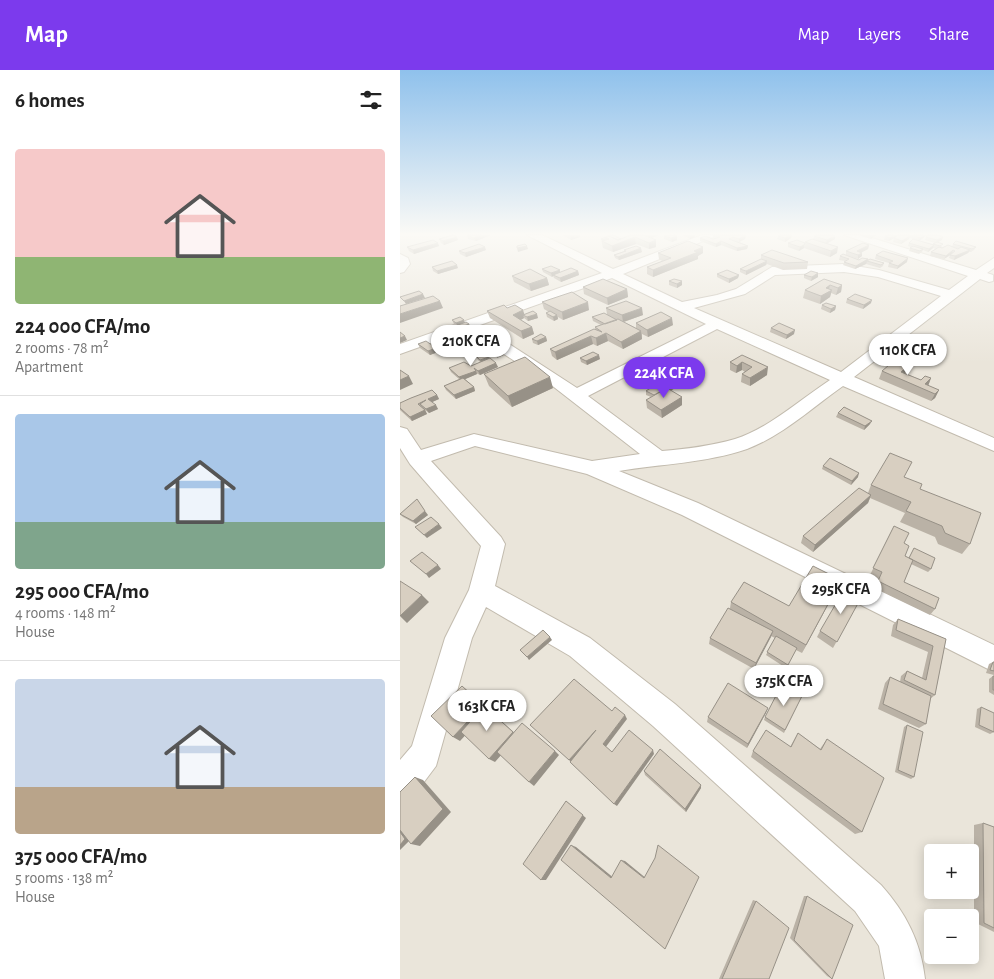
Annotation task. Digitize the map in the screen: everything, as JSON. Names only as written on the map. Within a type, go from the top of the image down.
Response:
[{"type":"street","points":[[400,350],[601,277]]},
{"type":"street","points":[[619,277],[717,324],[994,445]]},
{"type":"street","points":[[682,306],[734,296],[758,284],[765,277]]},
{"type":"street","points":[[892,277],[953,294]]},
{"type":"street","points":[[592,468],[658,458],[688,456],[741,444],[768,431],[843,378],[953,294],[986,278]]},
{"type":"street","points":[[468,324],[576,395],[658,458]]},
{"type":"street","points":[[576,395],[717,324]]},
{"type":"street","points":[[400,433],[418,459],[493,544],[481,590],[459,638],[425,755],[400,786]]},
{"type":"street","points":[[418,459],[474,440],[592,468],[690,509],[994,659]]},
{"type":"street","points":[[481,590],[580,647],[664,715],[868,898],[887,921],[898,941],[905,979]]},
{"type":"shaded area","points":[[400,277],[994,277],[994,979],[400,979]]},
{"type":"building","points":[[515,277],[547,278],[529,284]]},
{"type":"building","points":[[603,279],[627,289],[607,298],[583,287]]},
{"type":"building","points":[[674,279],[682,281],[677,284],[669,281]]},
{"type":"building","points":[[824,279],[842,285],[838,288],[830,285],[826,288],[832,290],[821,296],[805,290]]},
{"type":"building","points":[[419,291],[423,294],[404,301],[400,297]]},
{"type":"building","points":[[572,292],[588,302],[562,312],[542,302]]},
{"type":"building","points":[[855,294],[872,300],[864,305],[847,299]]},
{"type":"building","points":[[433,296],[440,301],[400,314],[400,306]]},
{"type":"building","points":[[626,301],[642,308],[622,315],[606,308]]},
{"type":"building","points":[[826,303],[836,306],[831,309],[822,305]]},
{"type":"building","points":[[504,305],[507,308],[515,305],[523,310],[513,315],[532,327],[521,331],[487,311]]},
{"type":"building","points":[[533,311],[537,314],[527,317],[523,315]]},
{"type":"building","points":[[550,311],[557,315],[553,317],[546,313]]},
{"type":"building","points":[[661,312],[672,318],[647,330],[636,323]]},
{"type":"building","points":[[604,313],[617,320],[605,324],[592,317]]},
{"type":"building","points":[[460,317],[464,320],[456,323],[452,320]]},
{"type":"building","points":[[618,319],[641,331],[621,342],[606,333],[596,338],[591,336],[555,352],[550,349],[594,329],[602,332],[595,327]]},
{"type":"building","points":[[466,322],[469,324],[461,327],[458,325]]},
{"type":"building","points":[[779,323],[795,330],[787,335],[771,328]]},
{"type":"building","points":[[541,334],[546,337],[537,341],[532,339]]},
{"type":"building","points":[[426,341],[436,348],[428,351],[418,344]]},
{"type":"building","points":[[499,347],[503,351],[496,354],[492,350]]},
{"type":"building","points":[[593,352],[599,355],[586,361],[580,358]]},
{"type":"building","points":[[485,353],[489,357],[480,360],[476,356]]},
{"type":"building","points":[[742,355],[768,367],[750,378],[742,374],[752,367],[742,362],[737,366],[730,362]]},
{"type":"building","points":[[525,357],[550,377],[508,396],[484,374]]},
{"type":"building","points":[[490,358],[496,363],[478,371],[474,368],[476,371],[459,377],[449,368],[464,362],[471,366]]},
{"type":"building","points":[[896,359],[909,365],[901,372],[921,380],[925,376],[931,378],[925,384],[939,390],[935,394],[882,371]]},
{"type":"building","points":[[651,365],[679,382],[654,395],[646,391],[664,379],[660,380],[642,370]]},
{"type":"building","points":[[400,370],[409,376],[400,380]]},
{"type":"building","points":[[636,374],[641,377],[634,382],[628,378]]},
{"type":"building","points":[[463,378],[474,387],[454,395],[444,386]]},
{"type":"building","points":[[667,388],[682,397],[661,410],[646,400]]},
{"type":"building","points":[[432,390],[437,395],[428,399],[436,405],[426,409],[420,404],[426,400],[418,404],[425,410],[410,417],[400,408],[400,403]]},
{"type":"building","points":[[844,407],[872,421],[865,426],[838,413]]},
{"type":"building","points":[[890,453],[912,462],[904,477],[922,484],[920,489],[981,513],[970,544],[945,533],[942,526],[906,511],[911,502],[871,485]]},
{"type":"building","points":[[830,458],[859,473],[852,481],[823,466]]},
{"type":"building","points":[[859,488],[871,495],[815,545],[803,536]]},
{"type":"building","points":[[417,499],[425,511],[413,521],[400,514]]},
{"type":"building","points":[[431,517],[439,524],[424,535],[415,527]]},
{"type":"building","points":[[894,526],[909,533],[904,543],[909,546],[905,556],[913,560],[904,582],[939,598],[935,609],[878,581],[882,572],[873,568]]},
{"type":"building","points":[[914,548],[935,558],[931,569],[909,558]]},
{"type":"building","points":[[422,552],[438,565],[426,574],[410,561]]},
{"type":"building","points":[[813,566],[841,580],[806,645],[731,602],[744,582],[789,606]]},
{"type":"building","points":[[400,581],[422,595],[400,616]]},
{"type":"building","points":[[845,588],[862,596],[837,642],[820,631]]},
{"type":"building","points":[[728,608],[773,631],[756,663],[710,638]]},
{"type":"building","points":[[898,619],[946,639],[935,695],[904,680],[907,671],[926,680],[933,646],[896,630]]},
{"type":"building","points":[[543,630],[550,637],[527,657],[520,650]]},
{"type":"building","points":[[776,636],[797,648],[788,665],[767,652]]},
{"type":"building","points":[[994,662],[994,671],[990,670]]},
{"type":"building","points":[[890,677],[931,696],[926,724],[883,704]]},
{"type":"building","points":[[574,679],[612,711],[615,707],[625,715],[603,744],[612,752],[629,730],[653,750],[614,804],[570,762],[596,730],[569,760],[530,725]]},
{"type":"building","points":[[728,683],[768,708],[748,744],[708,717]]},
{"type":"building","points":[[782,684],[802,696],[785,730],[765,717]]},
{"type":"building","points":[[462,686],[483,705],[453,737],[431,716]]},
{"type":"building","points":[[484,706],[513,732],[489,759],[461,732]]},
{"type":"building","points":[[981,707],[994,713],[994,732],[979,725]]},
{"type":"building","points":[[522,723],[555,751],[529,782],[497,752]]},
{"type":"building","points":[[907,725],[923,732],[914,777],[898,770]]},
{"type":"building","points":[[766,730],[791,747],[798,733],[821,750],[827,739],[884,778],[862,832],[753,751]]},
{"type":"building","points":[[660,749],[701,785],[685,809],[644,771]]},
{"type":"building","points":[[415,777],[443,809],[411,844],[400,830],[400,792]]},
{"type":"building","points":[[566,801],[583,815],[541,880],[523,864]]},
{"type":"building","points":[[983,823],[994,827],[994,928],[984,923]]},
{"type":"building","points":[[400,832],[405,839],[400,845]]},
{"type":"building","points":[[571,845],[611,878],[621,860],[644,878],[655,858],[658,845],[699,877],[665,949],[561,860]]},
{"type":"building","points":[[807,896],[853,925],[832,979],[794,940]]},
{"type":"building","points":[[756,901],[789,928],[769,979],[722,979]]}]
